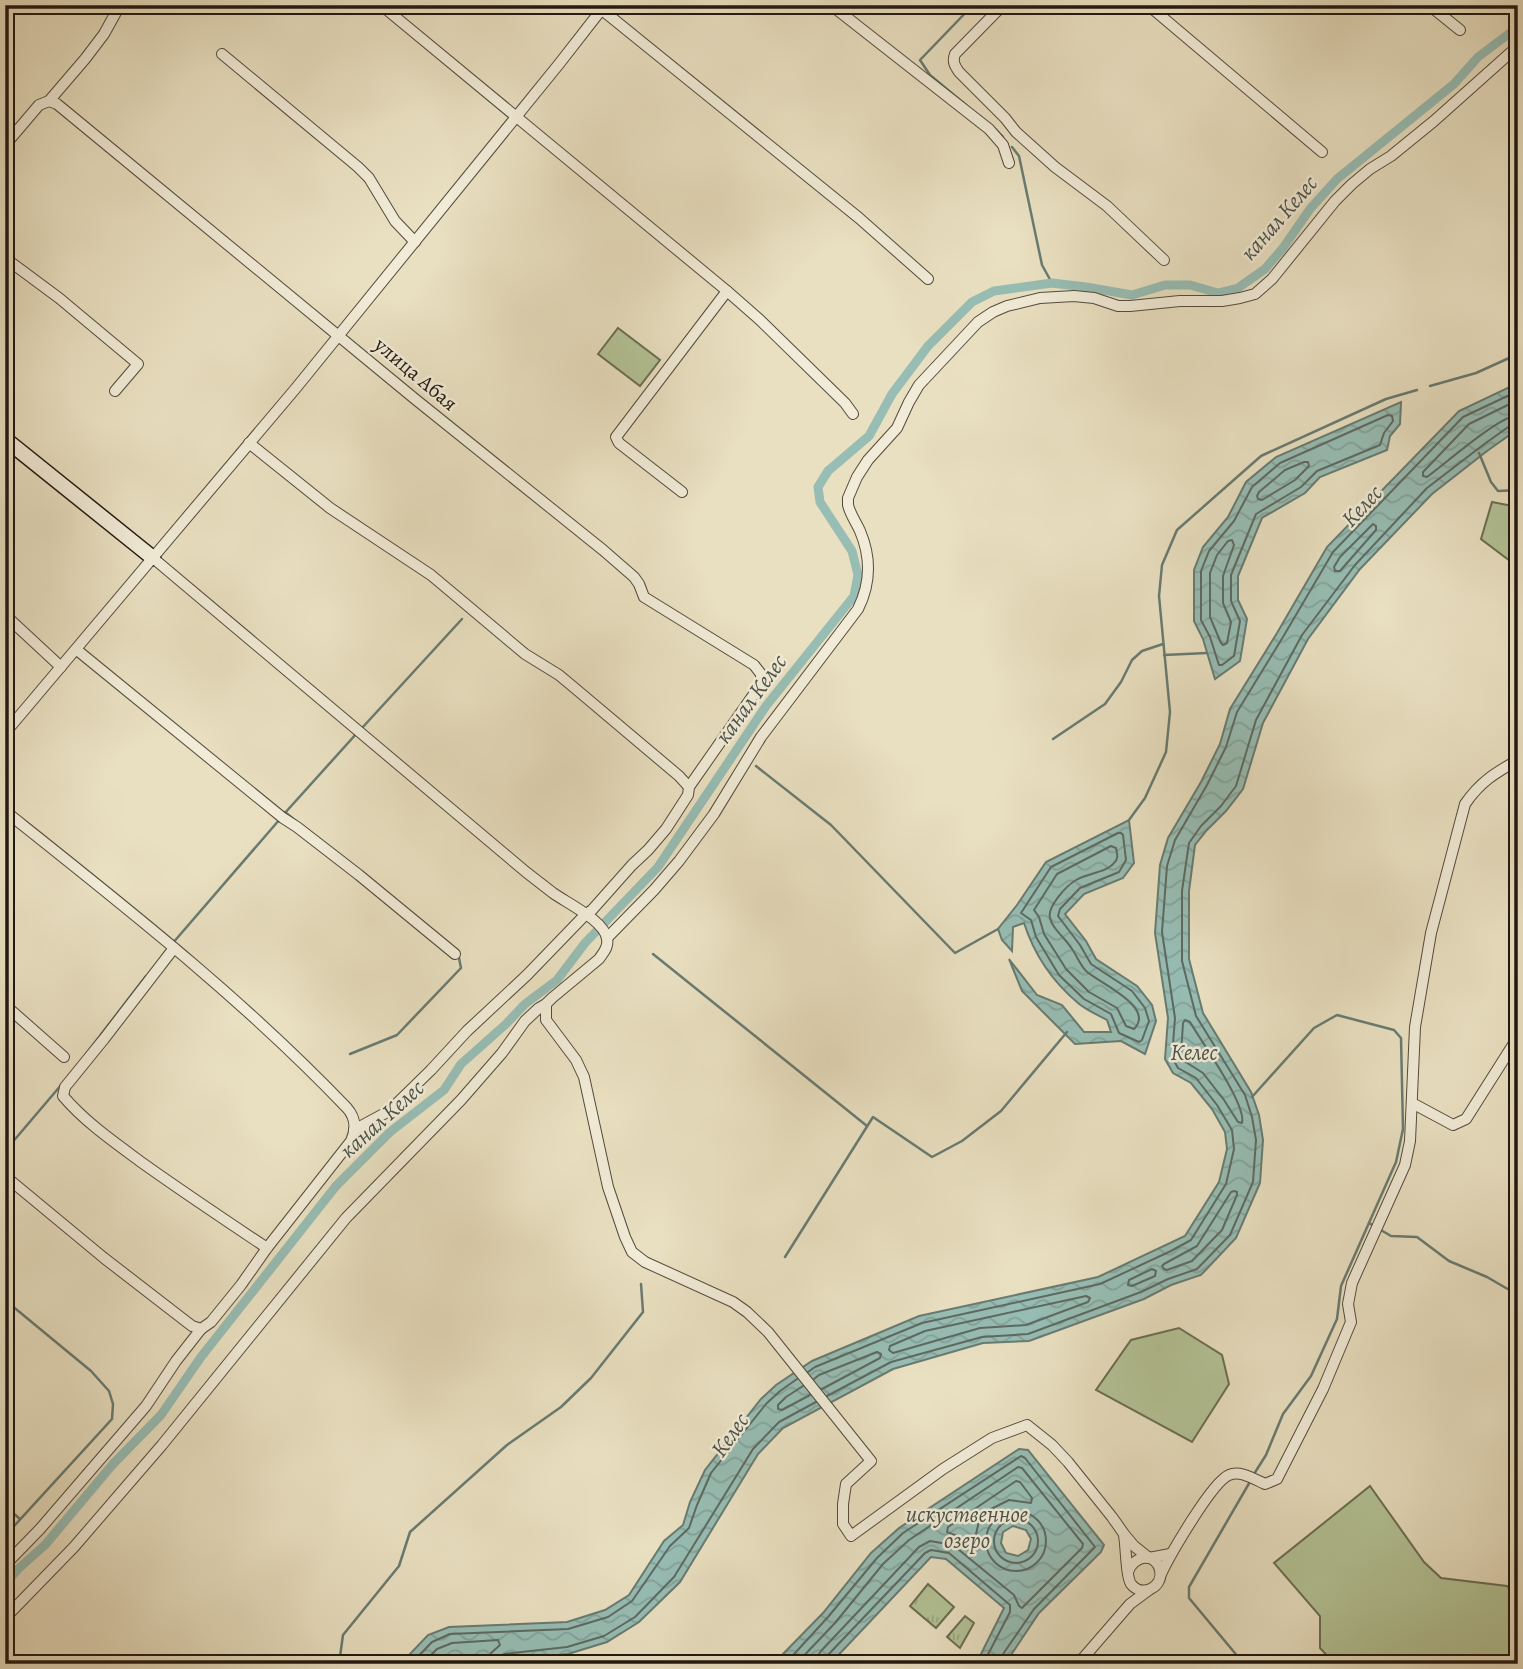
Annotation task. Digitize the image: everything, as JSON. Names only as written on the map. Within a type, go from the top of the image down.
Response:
[{"type":"main road","points":[[5,439],[153,558]]},
{"type":"street","points":[[5,145],[40,105],[49,101],[104,34],[120,5]]},
{"type":"street","points":[[381,5],[727,291],[791,349],[853,414]]},
{"type":"street","points":[[831,5],[980,121],[1003,145],[1009,163]]},
{"type":"street","points":[[1003,5],[955,54],[955,65],[1016,132],[1055,167],[1107,206],[1164,260]]},
{"type":"street","points":[[1147,5],[1322,152]]},
{"type":"street","points":[[1429,5],[1460,30]]},
{"type":"street","points":[[5,733],[339,335],[515,118],[600,7],[859,218],[928,279]]},
{"type":"street","points":[[606,934],[654,890],[679,861],[714,814],[761,737],[858,609],[866,591],[869,563],[867,551],[848,505],[848,498],[868,460],[897,428],[919,385],[978,322],[1007,306],[1040,298],[1074,296],[1094,298],[1118,306],[1130,306],[1222,301],[1255,294],[1272,279],[1352,184],[1434,121],[1518,46]]},
{"type":"street","points":[[222,54],[358,167],[369,178],[395,220],[415,242]]},
{"type":"street","name":"улица Абая","points":[[49,101],[57,104],[603,550],[634,577],[644,597],[754,665],[760,672],[761,684],[690,787]]},
{"type":"street","points":[[1003,145],[1016,132]]},
{"type":"street","points":[[5,258],[59,298],[138,364],[115,391]]},
{"type":"street","points":[[682,492],[619,443],[616,437],[727,291]]},
{"type":"street","points":[[249,443],[330,508],[430,575],[525,654],[559,675],[690,787],[666,829],[592,910],[589,917],[467,1031],[389,1111],[354,1130]]},
{"type":"street","points":[[5,1619],[74,1546],[169,1437],[234,1353],[346,1218],[461,1100],[502,1053],[525,1021],[598,959],[607,946],[606,934],[589,917],[526,872],[153,558]]},
{"type":"street","points":[[5,615],[61,667]]},
{"type":"street","points":[[77,650],[280,816],[341,860],[456,954]]},
{"type":"street","points":[[1078,1664],[1130,1604],[1157,1584],[1170,1554],[1218,1482],[1230,1474],[1241,1473],[1265,1484],[1277,1479],[1323,1390],[1351,1322],[1348,1304],[1352,1283],[1405,1165],[1410,1142],[1415,1027],[1432,933],[1465,804],[1489,777],[1518,760]]},
{"type":"street","points":[[5,811],[171,945],[250,1013],[304,1062],[350,1111],[354,1120],[351,1141],[241,1285],[211,1322],[201,1329],[146,1406],[48,1520],[5,1565]]},
{"type":"street","points":[[171,945],[104,1039],[65,1087],[63,1096],[116,1144],[267,1248]]},
{"type":"street","points":[[546,1004],[546,1020],[576,1060],[584,1077],[608,1188],[629,1246],[645,1262],[733,1302],[747,1312],[784,1351],[871,1461],[846,1484],[843,1524],[851,1536],[943,1469],[992,1438],[1027,1425],[1068,1462],[1124,1534],[1157,1565],[1161,1574]]},
{"type":"street","points":[[5,1005],[64,1057]]},
{"type":"street","points":[[1412,1102],[1452,1125],[1466,1119],[1518,1037]]},
{"type":"street","points":[[5,1176],[115,1266],[192,1326],[201,1329]]},
{"type":"street","points":[[1124,1534],[1130,1604]]},
{"type":"street","points":[[1149,1590],[1134,1587],[1128,1575],[1133,1562],[1170,1554]]},
{"type":"green space","points":[[618,328],[660,360],[640,386],[598,354]]},
{"type":"green space","points":[[1492,502],[1518,507],[1518,567],[1481,539]]},
{"type":"green space","points":[[1179,1328],[1222,1355],[1229,1384],[1192,1442],[1096,1390],[1131,1340]]},
{"type":"green space","points":[[1370,1486],[1424,1562],[1441,1578],[1507,1586],[1518,1600],[1518,1664],[1335,1664],[1320,1648],[1320,1616],[1274,1563]]},
{"type":"green space","points":[[928,1584],[954,1607],[936,1628],[910,1606]]},
{"type":"green space","points":[[965,1616],[974,1623],[960,1648],[947,1637]]},
{"type":"water","name":"Келес","points":[[1518,383],[1518,429],[1432,494],[1360,569],[1308,639],[1263,723],[1243,789],[1195,845],[1189,891],[1189,959],[1203,1013],[1251,1092],[1259,1115],[1263,1140],[1260,1183],[1236,1238],[1201,1275],[1171,1285],[1144,1299],[1029,1341],[983,1343],[893,1369],[783,1428],[758,1454],[680,1582],[639,1622],[607,1642],[568,1654],[479,1664],[403,1664],[428,1635],[449,1627],[567,1622],[605,1610],[629,1595],[664,1541],[683,1525],[705,1470],[761,1399],[776,1385],[812,1361],[919,1316],[1098,1277],[1185,1236],[1219,1182],[1227,1149],[1225,1132],[1212,1109],[1191,1083],[1173,1073],[1165,1059],[1168,1018],[1155,933],[1160,865],[1168,838],[1220,744],[1230,709],[1327,547],[1459,411]]},
{"type":"water","points":[[1401,402],[1400,424],[1390,436],[1387,450],[1320,477],[1305,493],[1262,518],[1238,576],[1238,600],[1247,619],[1240,661],[1215,679],[1203,639],[1194,621],[1194,570],[1203,547],[1228,517],[1246,482],[1276,457]]},
{"type":"water","points":[[1129,820],[1134,863],[1123,878],[1084,894],[1065,914],[1096,959],[1137,986],[1152,1005],[1156,1021],[1145,1054],[1121,1041],[1075,1044],[1022,991],[1009,959],[1037,995],[1062,1005],[1084,1032],[1111,1032],[1107,1020],[1081,1006],[1060,986],[1045,967],[1024,923],[1013,927],[1012,951],[1002,940],[998,929],[1046,862]]},
{"type":"water","name":"искуственное озеро","points":[[1019,1449],[1028,1450],[1104,1545],[1101,1552],[1039,1613],[1005,1664],[976,1664],[1004,1608],[946,1559],[931,1557],[830,1664],[777,1664],[779,1658],[823,1613],[871,1553],[899,1528]],"holes":[[[1013,1526],[1026,1530],[1031,1539],[1028,1550],[1018,1556],[1006,1553],[1001,1543],[1003,1532]]]},
{"type":"waterway","points":[[966,105],[930,75],[920,60],[973,5]]},
{"type":"waterway","name":"канал Келес","points":[[5,1584],[45,1545],[113,1464],[161,1415],[201,1357],[336,1186],[390,1132],[444,1090],[461,1064],[525,1004],[557,980],[585,943],[658,867],[766,706],[854,596],[858,575],[852,551],[820,502],[818,487],[828,471],[869,436],[892,394],[928,346],[972,302],[994,291],[1052,283],[1132,295],[1165,285],[1190,285],[1218,293],[1238,288],[1265,269],[1310,209],[1337,179],[1454,84],[1478,57],[1518,27]]},
{"type":"waterway","points":[[995,129],[1003,137]]},
{"type":"waterway","points":[[1012,147],[1019,156],[1042,265],[1052,283]]},
{"type":"waterway","points":[[1430,386],[1476,373],[1518,354]]},
{"type":"waterway","points":[[1129,820],[1145,798],[1166,752],[1170,712],[1159,596],[1162,565],[1177,530],[1261,456],[1386,399],[1417,390]]},
{"type":"waterway","points":[[1479,453],[1491,482],[1498,491],[1518,490]]},
{"type":"waterway","points":[[362,728],[462,619]]},
{"type":"waterway","points":[[1053,739],[1105,704],[1121,682],[1132,660],[1142,651],[1163,644]]},
{"type":"waterway","points":[[1164,655],[1207,653]]},
{"type":"waterway","points":[[284,814],[357,733]]},
{"type":"waterway","points":[[756,766],[831,825],[955,953],[998,929]]},
{"type":"waterway","points":[[285,812],[296,821]]},
{"type":"waterway","points":[[172,944],[280,819]]},
{"type":"waterway","points":[[350,1054],[397,1035],[461,968],[458,953]]},
{"type":"waterway","points":[[653,954],[867,1126]]},
{"type":"waterway","points":[[86,1054],[146,976]]},
{"type":"waterway","points":[[1252,1097],[1314,1028],[1337,1015],[1394,1030],[1401,1038],[1403,1129],[1396,1162],[1341,1286],[1337,1319],[1311,1376],[1283,1414],[1266,1455],[1254,1474]]},
{"type":"waterway","points":[[785,1257],[873,1117],[932,1157],[962,1141],[1001,1111],[1067,1032]]},
{"type":"waterway","points":[[5,1151],[62,1084]]},
{"type":"waterway","points":[[1369,1223],[1391,1236],[1417,1237],[1449,1261],[1487,1277],[1518,1295]]},
{"type":"waterway","points":[[339,1664],[343,1635],[399,1566],[410,1532],[507,1445],[561,1407],[591,1378],[643,1312],[641,1284]]},
{"type":"waterway","points":[[5,1300],[91,1371],[109,1391],[113,1404],[112,1419],[5,1536]]},
{"type":"waterway","points":[[1244,1664],[1189,1598],[1189,1587],[1251,1480]]},
{"type":"waterway","points":[[5,1506],[20,1519]]}]
